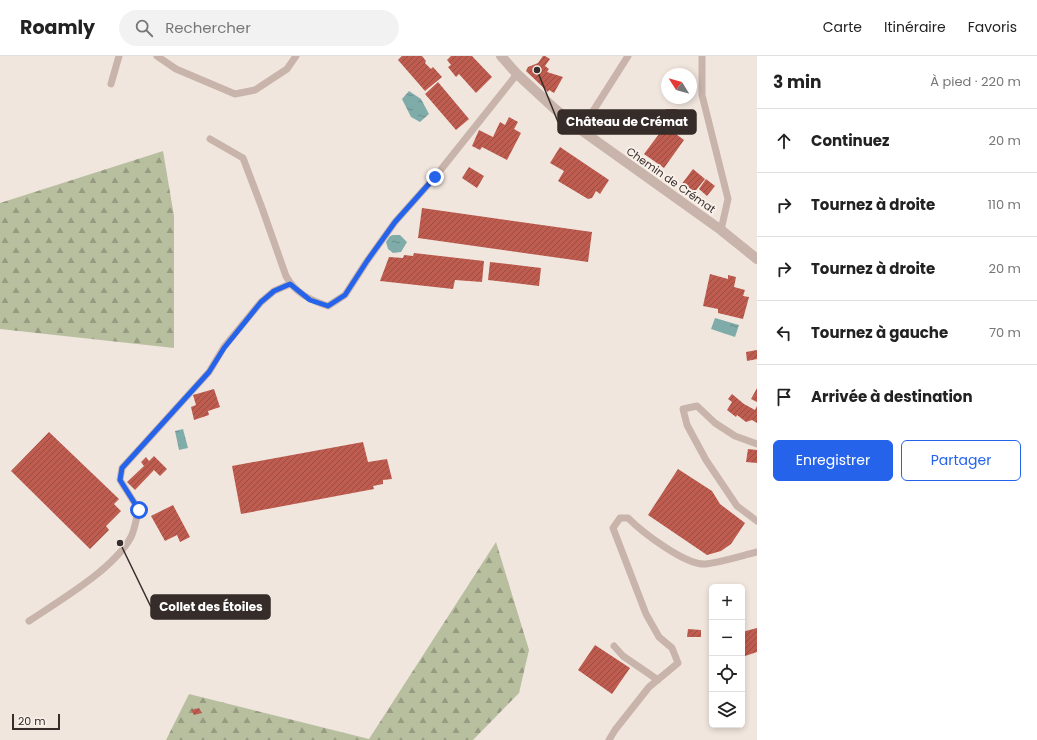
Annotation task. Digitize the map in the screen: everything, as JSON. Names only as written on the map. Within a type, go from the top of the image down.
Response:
[{"type":"street","name":"Chemin de Crémat","points":[[500,56],[555,110],[721,230],[757,259]]},
{"type":"lane","points":[[111,84],[119,56]]},
{"type":"lane","points":[[157,56],[176,69],[235,94],[255,90],[287,69],[296,56]]},
{"type":"lane","points":[[581,130],[628,56]]},
{"type":"lane","points":[[702,56],[702,95],[728,199],[721,230]]},
{"type":"lane","points":[[210,139],[243,158],[290,284],[310,300],[328,306],[345,295],[395,222],[435,177],[517,74]]},
{"type":"lane","points":[[29,621],[77,588],[113,560],[131,536],[139,510],[120,480],[122,468],[209,372],[224,348],[261,302],[274,291],[290,284]]},
{"type":"lane","points":[[757,444],[735,436],[715,423],[697,406],[683,409],[687,425],[706,460],[737,506],[757,521]]},
{"type":"lane","points":[[609,740],[615,730],[649,687],[678,663],[672,648],[659,637],[646,614],[613,528],[620,518],[628,518],[638,529],[658,544],[691,561],[705,564],[757,552]]},
{"type":"lane","points":[[614,646],[623,656],[658,680]]},
{"type":"green space","points":[[163,151],[174,216],[174,348],[0,329],[0,203]]},
{"type":"green space","points":[[496,542],[529,650],[519,693],[473,740],[166,740],[189,694],[369,739]]},
{"type":"water","points":[[409,91],[421,99],[429,114],[420,122],[411,117],[402,99]]},
{"type":"water","points":[[400,235],[407,242],[401,252],[393,253],[388,249],[386,242],[390,236]]},
{"type":"water","points":[[715,318],[739,325],[735,337],[711,329]]},
{"type":"water","points":[[183,429],[188,448],[179,450],[175,431]]},
{"type":"building","points":[[402,56],[422,56],[426,61],[425,63],[431,69],[433,67],[442,77],[425,91],[398,60]]},
{"type":"building","points":[[451,56],[472,56],[492,77],[476,93],[459,74],[456,77],[448,67],[451,65],[447,60]]},
{"type":"building","points":[[543,56],[550,59],[545,66],[549,69],[547,72],[563,77],[554,93],[549,90],[548,92],[526,71],[528,67],[538,63]]},
{"type":"building","points":[[438,82],[469,119],[456,130],[425,94]]},
{"type":"building","points":[[666,109],[677,109],[678,117],[667,117]]},
{"type":"building","points":[[509,117],[518,122],[514,129],[521,133],[507,160],[482,147],[480,150],[472,146],[479,130],[493,137],[500,122],[505,125]]},
{"type":"building","points":[[665,126],[684,140],[664,168],[644,154]]},
{"type":"building","points":[[560,147],[609,180],[600,194],[596,191],[592,198],[588,199],[558,181],[564,171],[550,163]]},
{"type":"building","points":[[469,167],[484,176],[477,188],[462,178]]},
{"type":"building","points":[[693,169],[705,179],[693,194],[681,185]]},
{"type":"building","points":[[706,179],[715,186],[707,196],[699,189]]},
{"type":"building","points":[[422,208],[592,232],[588,262],[418,238]]},
{"type":"building","points":[[414,253],[484,261],[482,282],[455,280],[453,289],[380,281],[389,257],[403,258],[404,255],[413,256]]},
{"type":"building","points":[[490,262],[541,268],[539,286],[488,280]]},
{"type":"building","points":[[710,274],[728,279],[728,275],[736,277],[734,287],[745,290],[743,296],[749,297],[743,319],[718,313],[718,309],[703,306]]},
{"type":"building","points":[[757,350],[757,359],[747,361],[746,352]]},
{"type":"building","points":[[757,388],[757,402],[751,399]]},
{"type":"building","points":[[214,389],[220,407],[208,411],[209,415],[194,420],[191,407],[196,405],[193,395]]},
{"type":"building","points":[[732,394],[744,404],[755,410],[757,406],[757,423],[752,420],[746,422],[727,410],[732,402],[728,399]]},
{"type":"building","points":[[49,432],[119,499],[114,504],[121,511],[106,526],[109,530],[90,549],[11,471]]},
{"type":"building","points":[[363,442],[368,462],[387,459],[392,479],[383,480],[383,484],[373,486],[374,489],[241,514],[232,466]]},
{"type":"building","points":[[748,449],[757,450],[757,463],[746,462]]},
{"type":"building","points":[[154,456],[167,469],[160,476],[154,470],[135,490],[127,482],[144,466],[141,462],[146,457],[149,461]]},
{"type":"building","points":[[678,469],[712,491],[720,504],[745,523],[731,544],[721,551],[707,555],[648,515]]},
{"type":"building","points":[[173,505],[190,537],[180,542],[177,535],[165,541],[151,516]]},
{"type":"building","points":[[757,628],[757,652],[745,656],[745,631]]},
{"type":"building","points":[[688,629],[701,630],[701,637],[687,637]]},
{"type":"building","points":[[595,645],[630,668],[612,694],[578,670]]},
{"type":"building","points":[[199,708],[202,713],[194,715],[191,710]]},
{"type":"place","name":"Château de Crémat","points":[[537,70]]},
{"type":"place","name":"Collet des Étoiles","points":[[120,543]]},
{"type":"route","points":[[139,510],[120,480],[122,468],[209,372],[224,348],[261,302],[274,291],[290,284],[310,300],[328,306],[345,295],[395,222],[435,177]]}]
